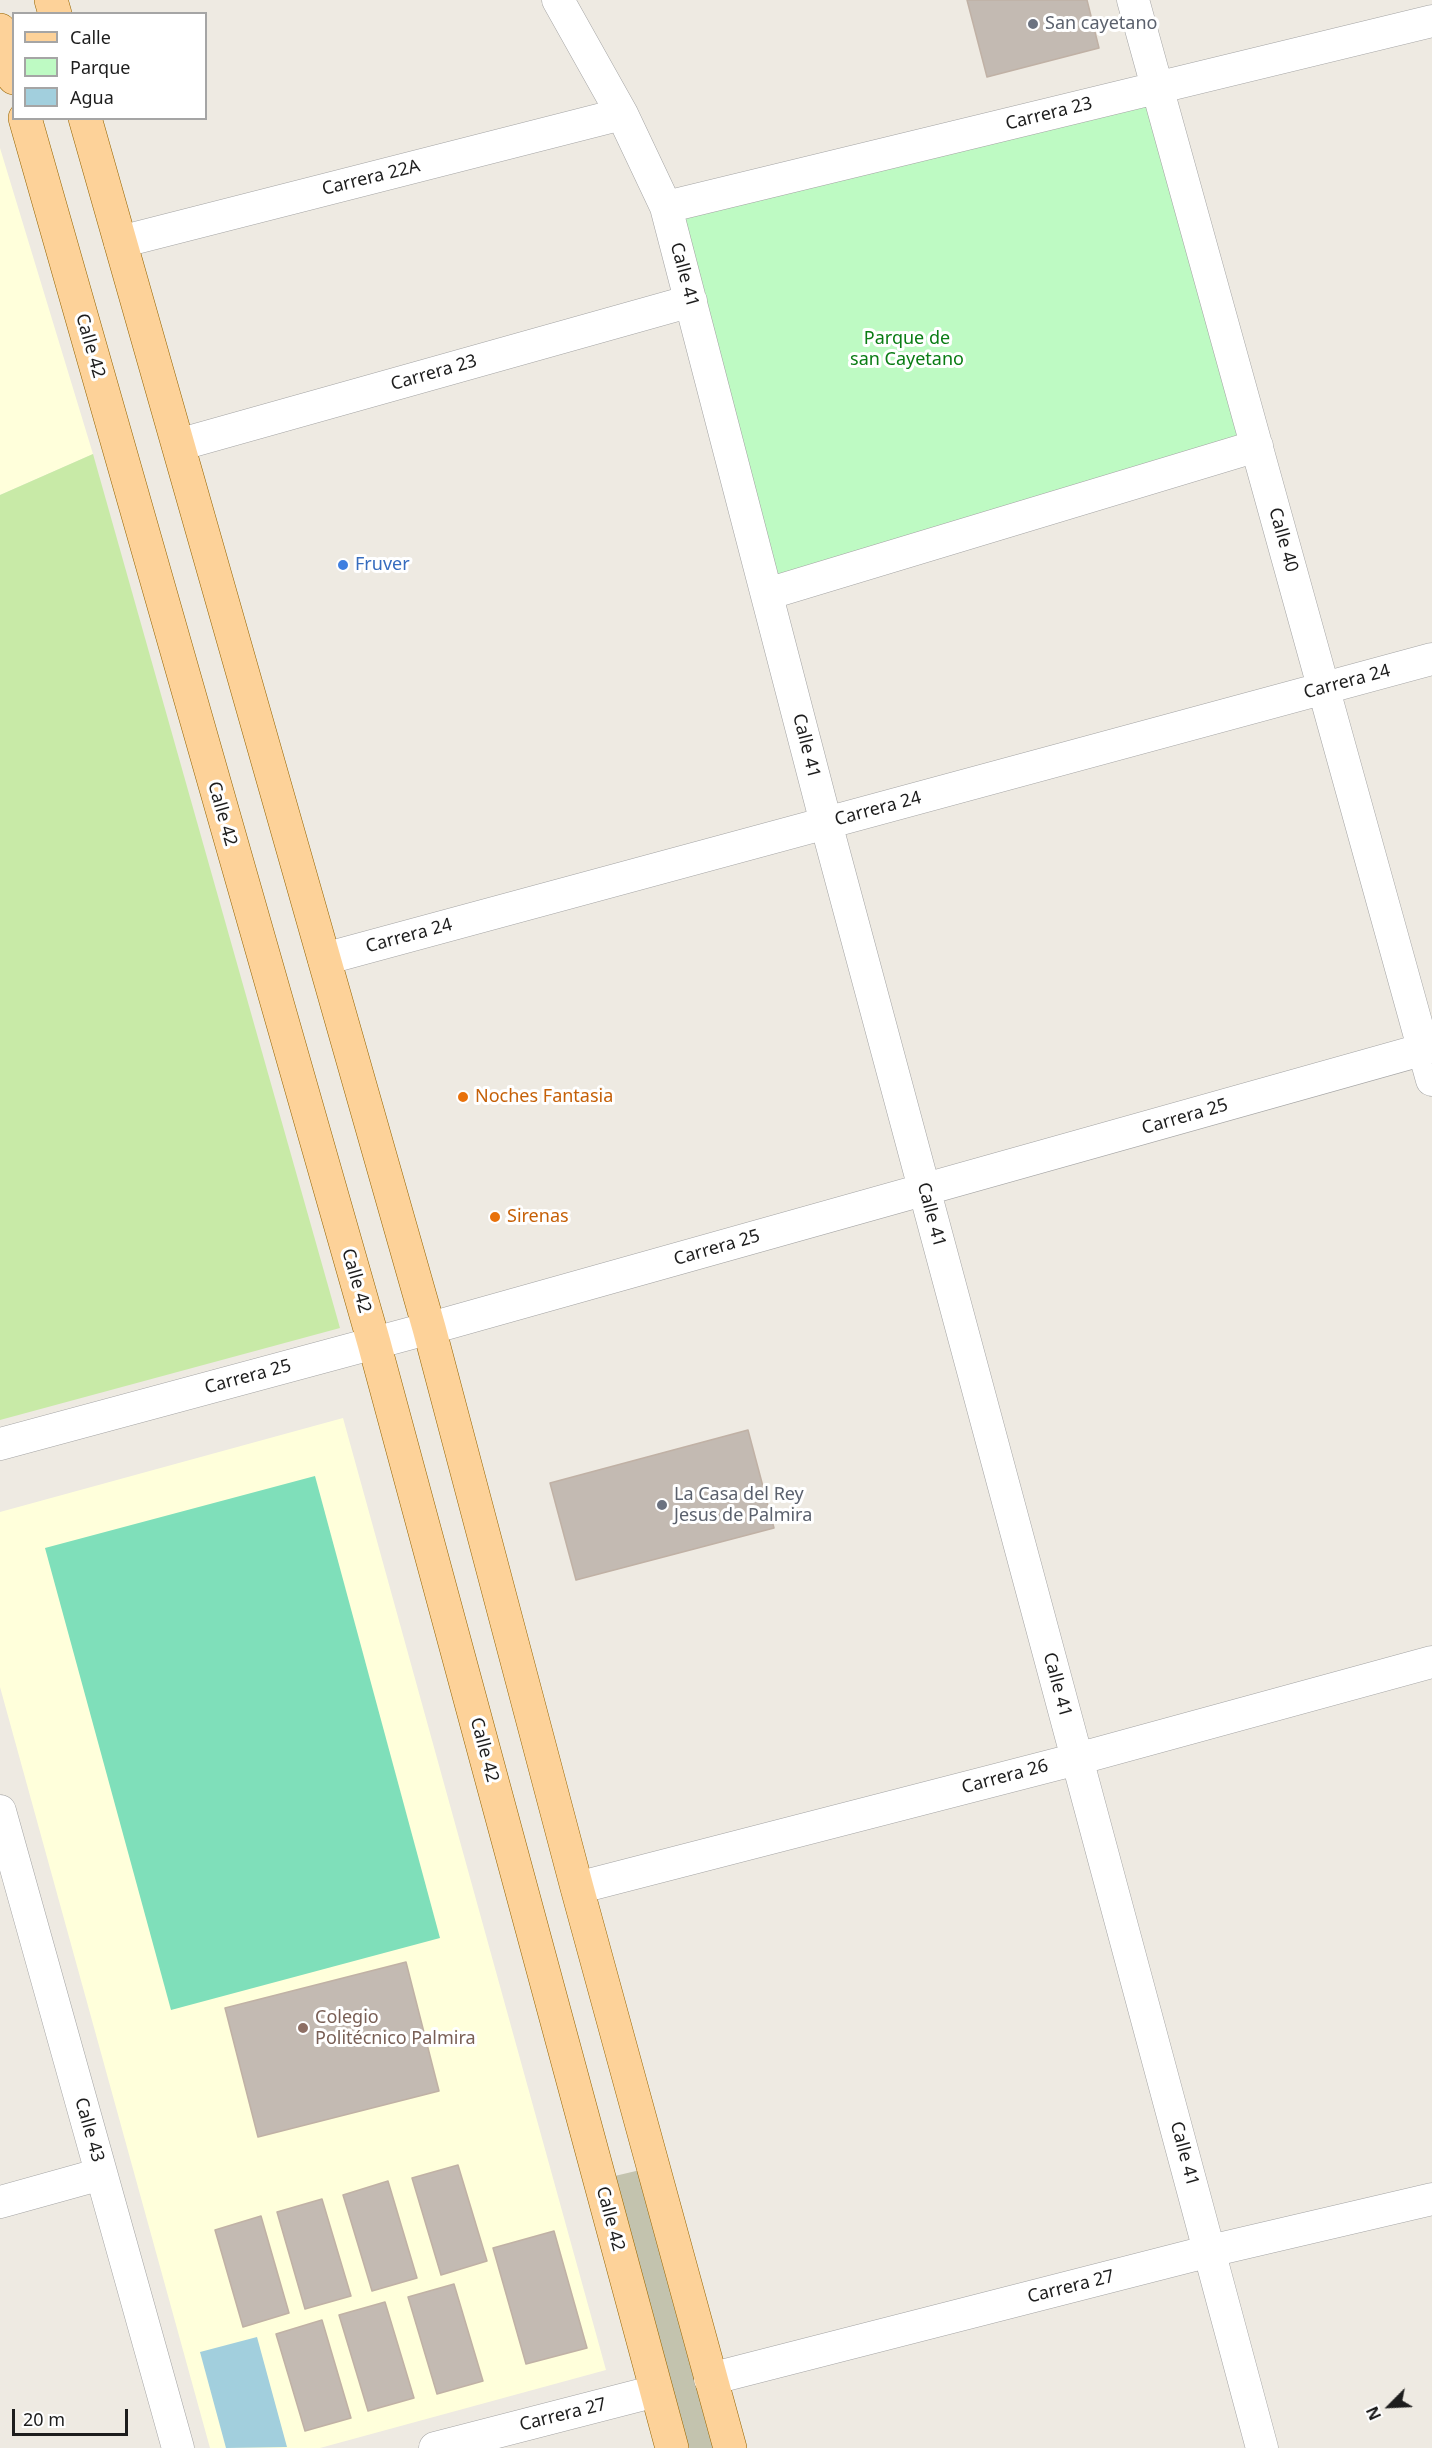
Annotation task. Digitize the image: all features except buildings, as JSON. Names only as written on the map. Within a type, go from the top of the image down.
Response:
[{"type":"main road","points":[[0,30],[12,71]]},
{"type":"main road","name":"Calle 42","points":[[26,120],[374,1343],[672,2448]]},
{"type":"main road","points":[[86,120],[429,1328],[577,1888],[730,2448]]},
{"type":"street","name":"Calle 41","points":[[558,0],[622,114],[666,207],[826,823],[1262,2448]]},
{"type":"street","name":"Calle 40","points":[[1133,0],[1324,688],[1428,1048],[1432,1080]]},
{"type":"street","name":"Carrera 23","points":[[666,207],[1432,21]]},
{"type":"street","name":"Carrera 22A","points":[[120,242],[622,114]]},
{"type":"street","name":"Carrera 23","points":[[178,445],[691,302]]},
{"type":"street","points":[[766,594],[1257,446]]},
{"type":"street","name":"Carrera 24","points":[[324,959],[1432,659]]},
{"type":"street","name":"Carrera 25","points":[[0,1444],[925,1191],[1428,1048]]},
{"type":"street","name":"Carrera 26","points":[[577,1888],[1077,1759],[1432,1662]]},
{"type":"street","name":"Calle 43","points":[[0,1811],[178,2448]]},
{"type":"street","points":[[0,2202],[102,2174]]},
{"type":"street","name":"Carrera 27","points":[[710,2379],[1210,2251],[1432,2199]]},
{"type":"street","name":"Carrera 27","points":[[435,2448],[657,2391]]},
{"type":"shaded area","points":[[0,148],[93,454],[0,495]]},
{"type":"shaded area","name":"Colegio Politécnico Palmira","points":[[343,1418],[606,2370],[320,2448],[210,2448],[0,1687],[0,1512]]},
{"type":"shaded area","points":[[666,2164],[744,2448],[661,2448],[589,2182]]},
{"type":"green space","name":"Parque de san Cayetano","points":[[1149,99],[1244,438],[778,585],[678,216]]},
{"type":"green space","points":[[93,454],[340,1328],[0,1420],[0,495]]},
{"type":"green space","points":[[315,1476],[440,1938],[171,2010],[45,1548]]},
{"type":"water","points":[[257,2337],[287,2447],[226,2448],[200,2352]]},
{"type":"place","name":"San cayetano","points":[[1033,24]]},
{"type":"place","name":"Fruver","points":[[343,565]]},
{"type":"place","name":"Noches Fantasia","points":[[463,1097]]},
{"type":"place","name":"Sirenas","points":[[495,1217]]},
{"type":"place","name":"La Casa del Rey Jesus de Palmira","points":[[662,1505]]},
{"type":"place","name":"Colegio Politécnico Palmira","points":[[303,2028]]}]
